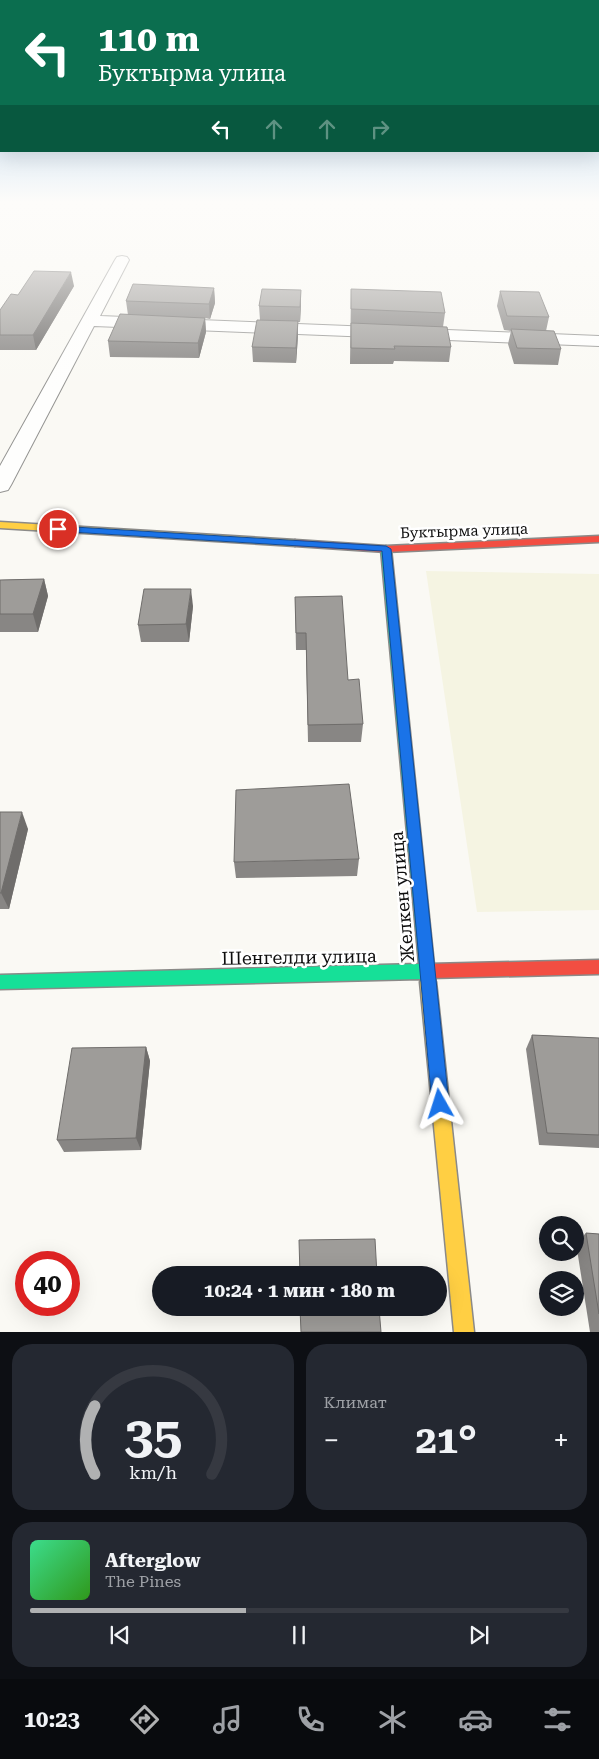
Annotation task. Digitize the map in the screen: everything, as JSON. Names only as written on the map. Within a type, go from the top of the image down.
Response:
[{"type":"street","points":[[0,485],[120,264]]},
{"type":"street","points":[[89,321],[599,341]]},
{"type":"street","name":"Буктырма улица","points":[[0,525],[386,549],[599,539]]},
{"type":"street","name":"Желкен улица","points":[[386,549],[464,1332]]},
{"type":"street","name":"Шенгелди улица","points":[[0,982],[599,967]]},
{"type":"green space","points":[[426,571],[599,574],[599,910],[477,912]]},
{"type":"building","points":[[34,271],[71,272],[33,335],[0,335],[0,310],[11,294],[18,295]]},
{"type":"building","points":[[133,284],[214,288],[209,304],[126,301]]},
{"type":"building","points":[[262,289],[301,290],[300,307],[259,306]]},
{"type":"building","points":[[351,289],[441,292],[445,313],[351,309]]},
{"type":"building","points":[[500,291],[539,292],[549,317],[507,316]]},
{"type":"building","points":[[120,314],[205,318],[198,343],[108,341]]},
{"type":"building","points":[[257,320],[298,321],[296,348],[252,347]]},
{"type":"building","points":[[351,323],[447,327],[451,347],[394,346],[395,349],[351,348]]},
{"type":"building","points":[[511,329],[554,331],[561,349],[517,348]]},
{"type":"building","points":[[44,579],[33,614],[0,614],[0,580]]},
{"type":"building","points":[[144,589],[191,589],[186,624],[138,625]]},
{"type":"building","points":[[342,596],[348,680],[359,679],[363,724],[308,725],[306,633],[296,633],[295,597]]},
{"type":"building","points":[[349,784],[359,859],[234,862],[236,790]]},
{"type":"building","points":[[0,812],[22,812],[1,893],[0,893]]},
{"type":"building","points":[[532,1035],[599,1038],[599,1135],[547,1133]]},
{"type":"building","points":[[146,1047],[136,1138],[57,1140],[72,1048]]},
{"type":"building","points":[[586,1233],[599,1234],[599,1314]]},
{"type":"building","points":[[375,1239],[376,1266],[300,1266],[299,1240]]},
{"type":"building","points":[[300,1316],[380,1316],[381,1332],[301,1332]]},
{"type":"traffic: fast","points":[[386,549],[428,982]]},
{"type":"traffic: fast","points":[[0,982],[430,971]]},
{"type":"traffic: slow","points":[[0,525],[295,543]]},
{"type":"traffic: slow","points":[[428,982],[464,1332]]},
{"type":"traffic: jam","points":[[295,543],[386,549],[599,539]]},
{"type":"traffic: jam","points":[[430,971],[599,967]]},
{"type":"route","points":[[58,529],[386,549],[440,1104]]}]
